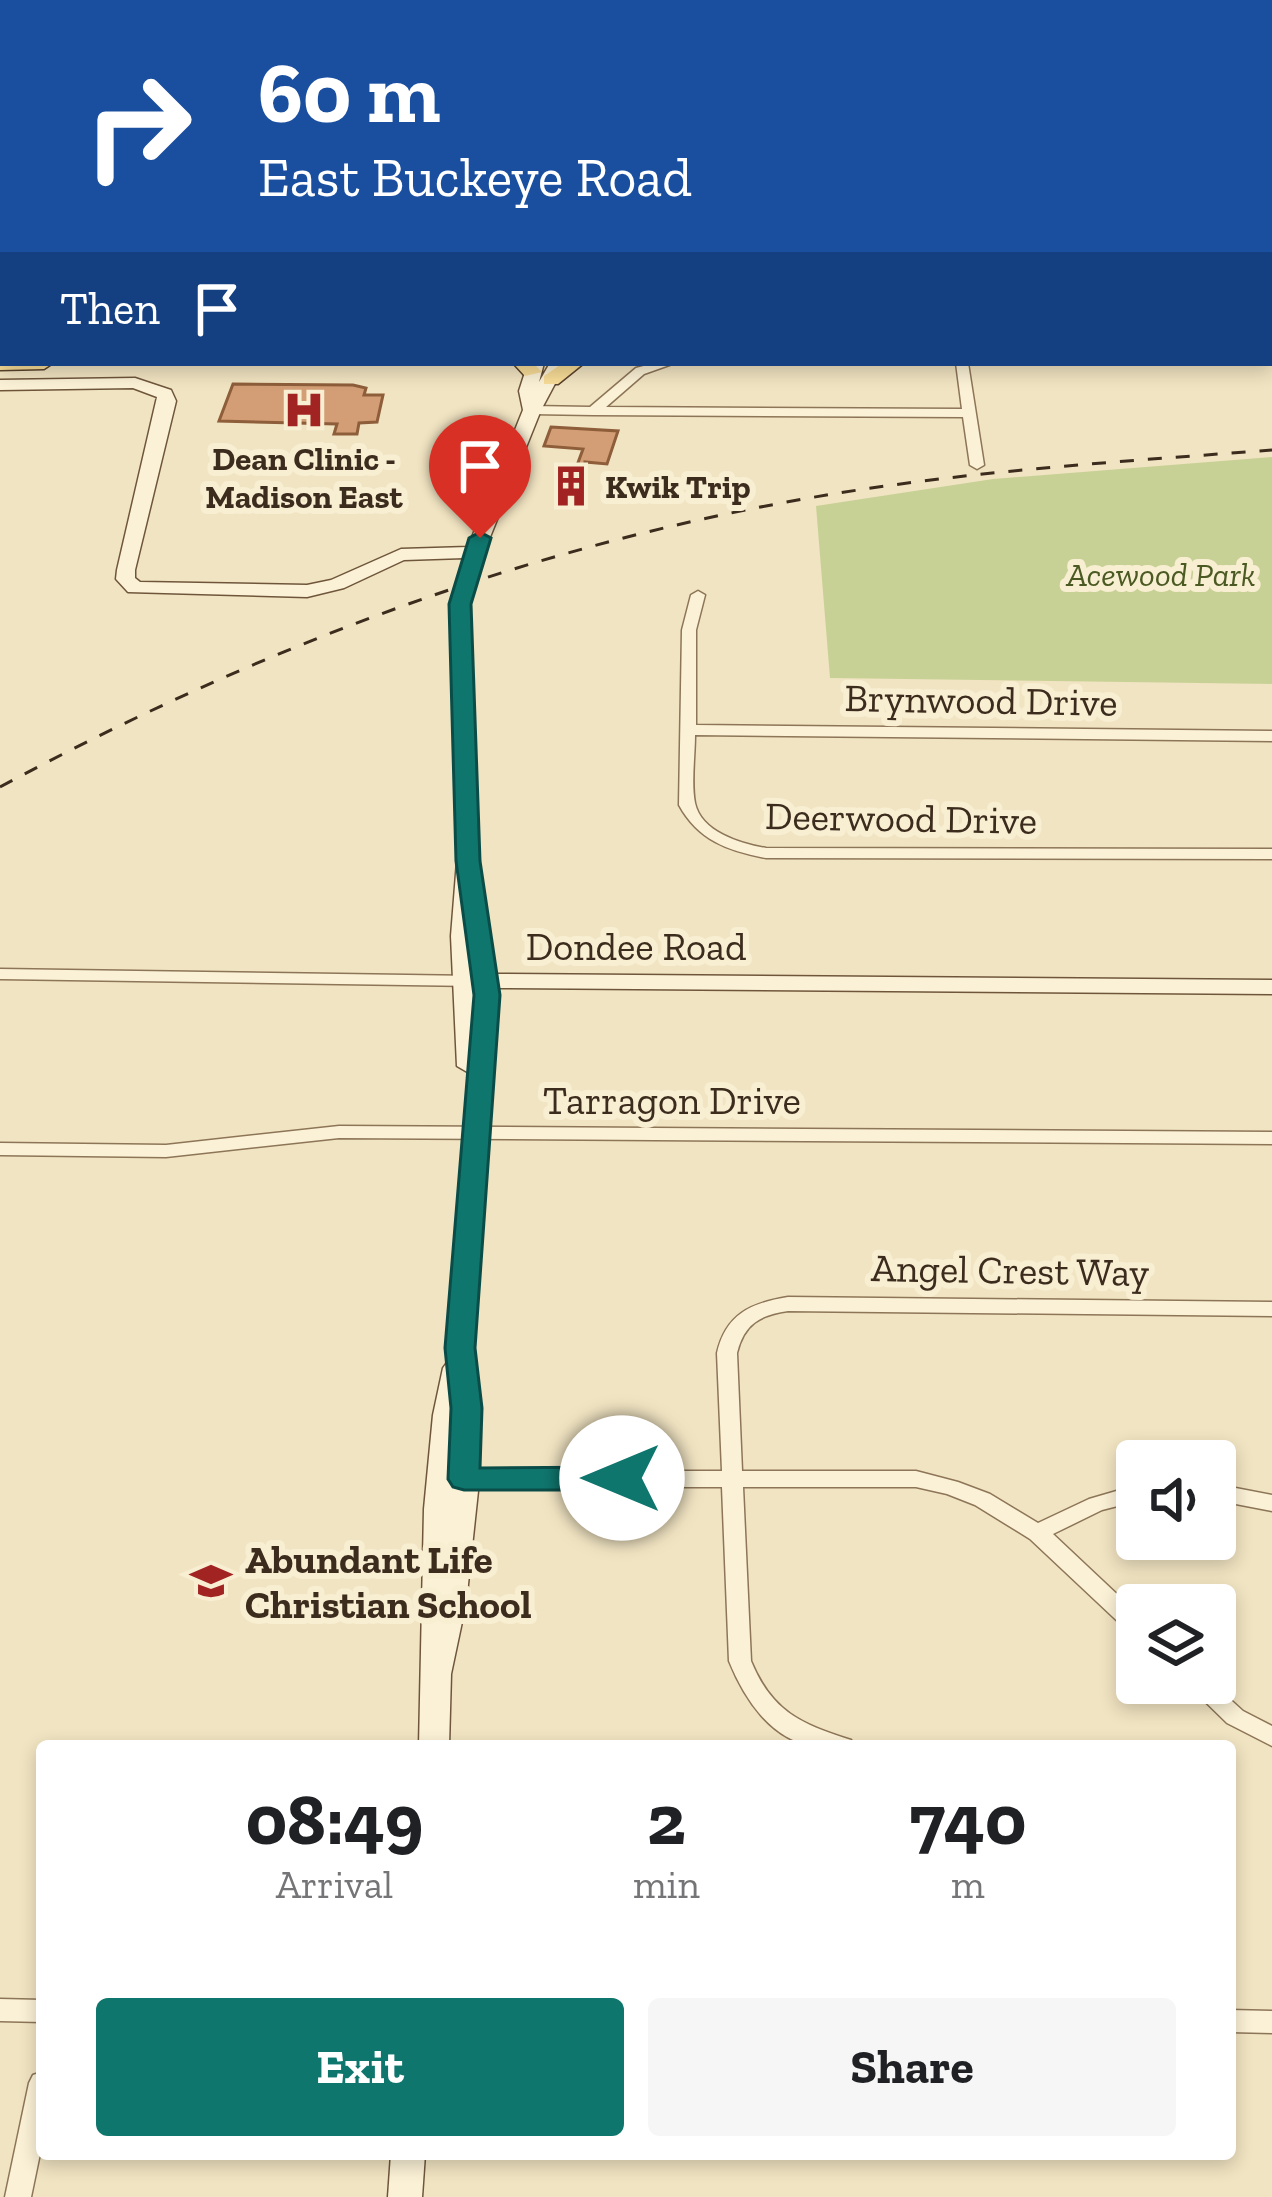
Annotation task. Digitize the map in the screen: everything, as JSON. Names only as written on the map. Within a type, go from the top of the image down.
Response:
[{"type":"main road","points":[[434,1740],[439,1669],[452,1603],[450,1479],[466,1408],[460,1348],[476,1101],[460,604],[475,552],[532,410],[540,368]]},
{"type":"main road","points":[[0,385],[135,382],[156,388],[167,401],[126,570],[131,586],[307,591],[337,584],[391,557],[475,552]]},
{"type":"main road","name":"Dondee Road","points":[[475,981],[1272,987]]},
{"type":"main road","points":[[405,2197],[408,2160]]},
{"type":"street","points":[[593,411],[640,371],[658,366]]},
{"type":"street","points":[[962,366],[977,464]]},
{"type":"street","points":[[532,410],[970,413]]},
{"type":"street","name":"Deerwood Drive","points":[[698,595],[689,630],[689,812],[714,836],[754,851],[1272,854]]},
{"type":"street","name":"Brynwood Drive","points":[[689,730],[1272,736]]},
{"type":"street","name":"Dondee Road","points":[[0,974],[475,981]]},
{"type":"street","name":"Tarragon Drive","points":[[0,1149],[166,1150],[297,1134],[474,1132],[1272,1138]]},
{"type":"street","name":"Angel Crest Way","points":[[732,1478],[727,1353],[730,1335],[749,1313],[788,1304],[1272,1309]]},
{"type":"street","points":[[732,1478],[740,1661],[749,1687],[784,1726],[825,1740]]},
{"type":"street","points":[[450,1479],[931,1482],[983,1497],[1039,1532],[1116,1606]]},
{"type":"street","points":[[1236,1496],[1272,1502]]},
{"type":"street","points":[[1039,1532],[1116,1498]]},
{"type":"street","points":[[1220,1704],[1235,1718],[1272,1737]]},
{"type":"street","points":[[0,2010],[36,2010]]},
{"type":"street","points":[[1236,2021],[1272,2022]]},
{"type":"street","points":[[18,2197],[36,2112]]},
{"type":"green space","name":"Acewood Park","points":[[1272,457],[1272,684],[830,678],[816,506],[993,479]]},
{"type":"building","name":"Dean Clinic - Madison East","points":[[233,384],[353,385],[366,388],[364,395],[383,395],[377,422],[359,423],[357,434],[334,434],[337,424],[219,421]]},
{"type":"building","points":[[551,427],[618,431],[607,464],[585,462],[585,491],[557,491],[557,479],[572,479],[583,449],[544,446]]},
{"type":"railway","points":[[0,787],[277,655],[468,583],[566,554],[766,506],[892,485],[1272,450]]},
{"type":"place","name":"Dean Clinic - Madison East","points":[[304,410]]},
{"type":"place","name":"Kwik Trip","points":[[571,486]]},
{"type":"place","name":"Abundant Life Christian School","points":[[211,1581]]},
{"type":"route","points":[[480,538],[460,604],[468,861],[487,995],[460,1348],[466,1408],[464,1479],[622,1478]]}]
